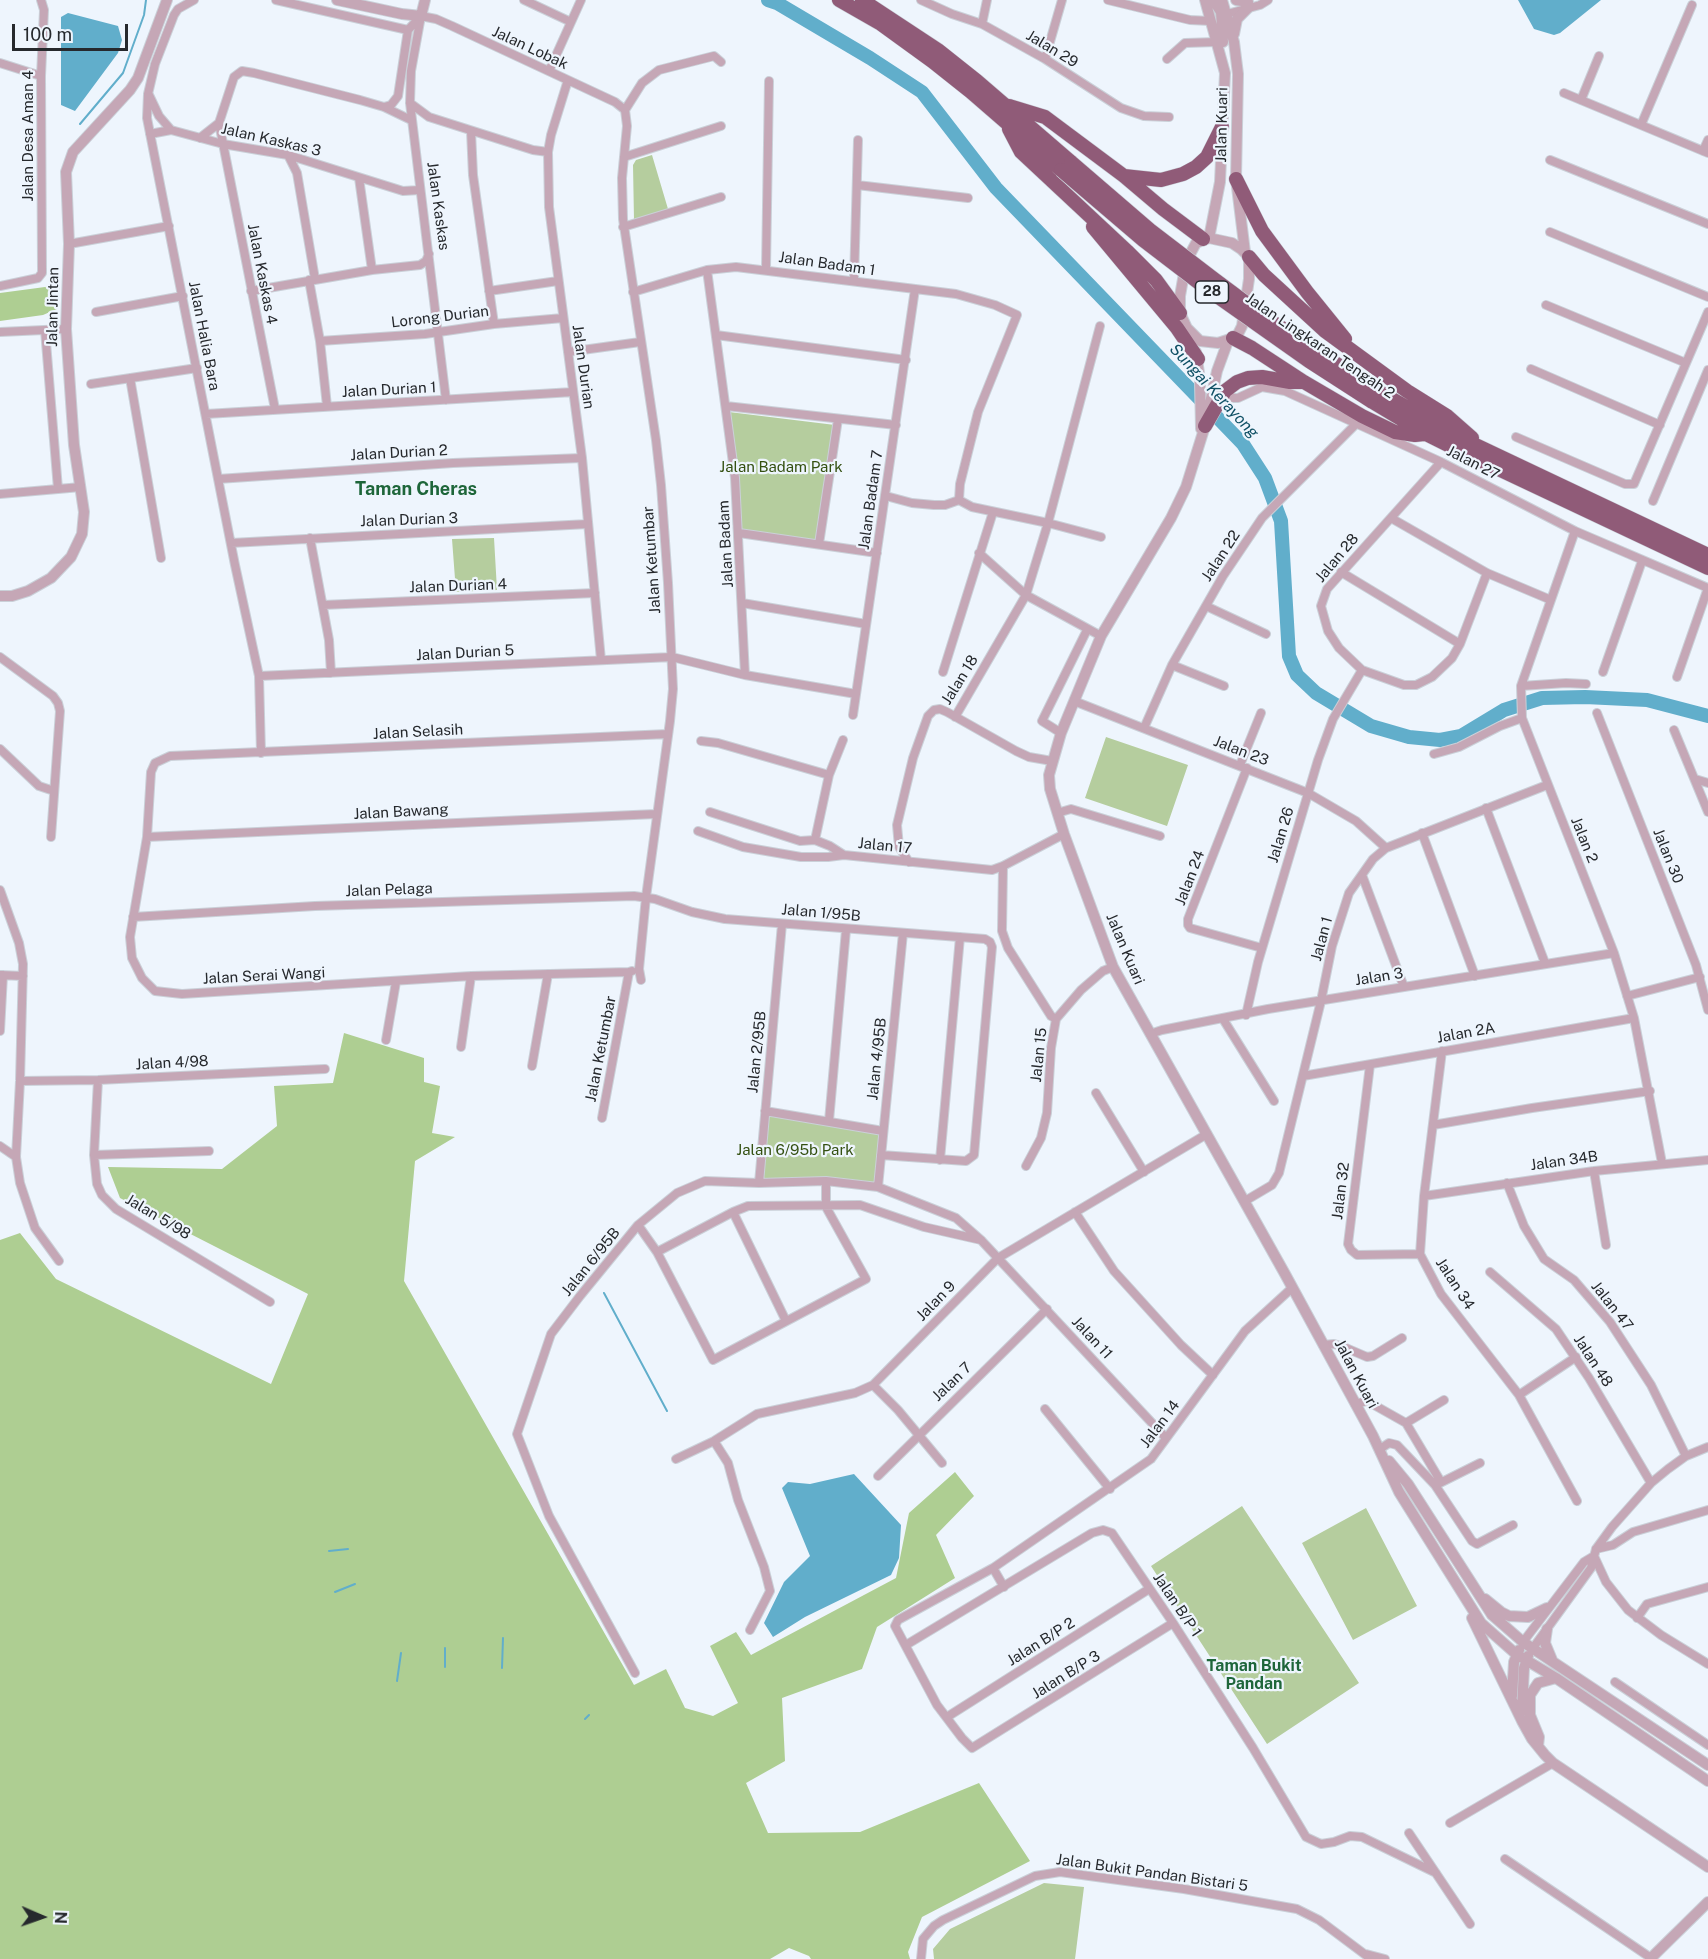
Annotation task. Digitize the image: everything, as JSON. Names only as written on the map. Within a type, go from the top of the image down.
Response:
[{"type":"highway","name":"Jalan Lingkaran Tengah 2","points":[[839,0],[881,24],[932,61],[1005,122],[1265,317],[1426,434],[1708,568]]},
{"type":"highway","name":"Jalan Lingkaran Tengah 2","points":[[862,0],[938,50],[1004,105],[1066,166]]},
{"type":"highway","points":[[876,0],[887,15]]},
{"type":"highway","points":[[1004,105],[1045,117],[1124,176],[1163,209],[1206,238]]},
{"type":"highway","points":[[1005,122],[1021,152],[1156,280],[1180,313]]},
{"type":"highway","points":[[1124,176],[1161,180],[1183,174],[1208,157],[1222,127]]},
{"type":"highway","points":[[1236,179],[1262,231],[1359,357]]},
{"type":"highway","points":[[1072,199],[1098,236],[1177,328],[1198,359]]},
{"type":"highway","points":[[1247,254],[1264,275],[1297,307],[1359,357],[1447,416],[1486,450]]},
{"type":"highway","points":[[1230,340],[1252,348],[1304,382],[1362,416],[1395,432],[1426,434]]},
{"type":"highway","points":[[1203,432],[1214,400],[1248,378],[1262,377],[1304,382]]},
{"type":"highway","name":"Jalan Lingkaran Tengah 2","points":[[1374,396],[1708,555]]},
{"type":"street","name":"Jalan Desa Aman 4","points":[[0,286],[38,278],[42,273],[41,76],[44,10],[41,0]]},
{"type":"street","name":"Jalan Jintan","points":[[0,596],[12,596],[39,586],[62,568],[78,545],[84,523],[74,445],[66,329],[69,244],[66,172],[73,152],[130,90],[138,78],[167,0]]},
{"type":"street","name":"Jalan Halia Bara","points":[[194,0],[178,9],[174,15],[155,64],[148,94],[147,118],[259,676],[261,753]]},
{"type":"street","points":[[276,0],[408,30],[398,96],[391,105],[384,107]]},
{"type":"street","points":[[338,0],[421,16]]},
{"type":"street","name":"Jalan Kaskas","points":[[425,0],[411,71],[410,103],[446,400]]},
{"type":"street","points":[[524,0],[571,22]]},
{"type":"street","points":[[549,71],[581,0]]},
{"type":"street","name":"Jalan 29","points":[[921,0],[981,24],[1045,59],[1121,108],[1143,116],[1169,117]]},
{"type":"street","points":[[981,24],[987,0]]},
{"type":"street","points":[[1045,59],[1062,0]]},
{"type":"street","points":[[1108,0],[1190,20],[1211,21]]},
{"type":"street","name":"Jalan Kuari","points":[[1205,0],[1225,73],[1220,182],[1206,238]]},
{"type":"street","points":[[1213,0],[1224,9],[1251,4]]},
{"type":"street","points":[[1236,0],[1260,5],[1268,0]]},
{"type":"street","points":[[1234,42],[1235,24],[1251,4]]},
{"type":"street","points":[[1641,125],[1692,5]]},
{"type":"street","points":[[1224,9],[1225,73]]},
{"type":"street","name":"Jalan Kuari","points":[[1224,9],[1234,42],[1238,93],[1236,179],[1247,254]]},
{"type":"street","name":"Jalan Kaskas","points":[[408,30],[421,16]]},
{"type":"street","name":"Jalan Lobak","points":[[421,16],[436,19],[549,71],[615,102],[625,110]]},
{"type":"street","points":[[1167,59],[1185,43],[1217,42]]},
{"type":"street","points":[[625,110],[642,83],[659,70],[714,56],[721,62]]},
{"type":"street","points":[[1581,100],[1599,56]]},
{"type":"street","points":[[0,63],[41,76]]},
{"type":"street","points":[[223,144],[219,123],[234,77],[242,71],[384,107],[411,120],[429,117]]},
{"type":"street","name":"Jalan Durian","points":[[568,80],[551,135],[548,153],[549,207],[582,458],[601,660]]},
{"type":"street","points":[[766,269],[769,81]]},
{"type":"street","points":[[1564,93],[1706,152],[1708,140]]},
{"type":"street","points":[[148,94],[159,116],[171,130]]},
{"type":"street","points":[[410,103],[429,117],[548,153]]},
{"type":"street","name":"Jalan Ketumbar","points":[[602,1118],[634,970],[646,897],[672,689],[661,485],[623,227],[622,177],[627,126],[625,110]]},
{"type":"street","points":[[200,138],[219,123]]},
{"type":"street","points":[[624,157],[721,126]]},
{"type":"street","name":"Jalan Kaskas 3","points":[[150,134],[171,130],[223,144],[288,155],[403,191],[420,190]]},
{"type":"street","points":[[471,131],[473,175],[494,324]]},
{"type":"street","points":[[854,281],[858,140]]},
{"type":"street","name":"Jalan Kaskas 4","points":[[223,144],[275,409]]},
{"type":"street","points":[[288,155],[297,173],[327,406]]},
{"type":"street","points":[[1550,160],[1708,224]]},
{"type":"street","points":[[359,177],[372,270]]},
{"type":"street","points":[[857,185],[968,198]]},
{"type":"street","points":[[623,227],[721,197]]},
{"type":"street","points":[[69,244],[168,226]]},
{"type":"street","points":[[1550,232],[1708,297]]},
{"type":"street","points":[[1206,238],[1224,240],[1247,254],[1249,279],[1244,317],[1238,334],[1230,340],[1210,343],[1200,341],[1192,334],[1183,322],[1180,313],[1180,296],[1186,262],[1191,249],[1206,238]]},
{"type":"street","points":[[251,291],[372,270],[420,265],[426,261],[429,253]]},
{"type":"street","points":[[420,265],[432,274]]},
{"type":"street","name":"Jalan Badam 1","points":[[633,292],[707,270],[736,267],[956,294],[995,304],[1017,315],[978,412],[960,484],[959,500]]},
{"type":"street","name":"Jalan Badam","points":[[707,270],[735,478],[745,675]]},
{"type":"street","points":[[489,291],[558,281]]},
{"type":"street","name":"Jalan Badam 7","points":[[853,715],[915,289]]},
{"type":"street","points":[[96,312],[183,296]]},
{"type":"street","points":[[1546,305],[1686,363]]},
{"type":"street","points":[[1516,437],[1625,484],[1635,482],[1708,312]]},
{"type":"street","name":"Lorong Durian","points":[[320,341],[424,334],[494,324],[563,318]]},
{"type":"street","name":"Jalan 18","points":[[909,862],[899,847],[897,825],[913,758],[928,716],[934,710],[940,709],[955,717],[1026,596],[1048,523],[1100,326]]},
{"type":"street","points":[[0,332],[66,329]]},
{"type":"street","name":"Jalan Jintan","points":[[45,330],[58,489]]},
{"type":"street","name":"Jalan Kuari","points":[[1192,334],[1198,359],[1203,432],[1186,487],[1172,518],[1101,636],[1061,733],[1049,775],[1050,789],[1064,834],[1113,967],[1208,1134],[1380,1449],[1400,1492],[1481,1623],[1521,1657],[1556,1678],[1708,1781]]},
{"type":"street","points":[[716,335],[906,360]]},
{"type":"street","points":[[1214,400],[1217,371],[1230,340]]},
{"type":"street","points":[[568,352],[640,342]]},
{"type":"street","points":[[91,384],[197,368]]},
{"type":"street","points":[[1531,369],[1660,425]]},
{"type":"street","points":[[1653,501],[1708,370]]},
{"type":"street","points":[[1217,371],[1226,391]]},
{"type":"street","points":[[130,378],[161,558]]},
{"type":"street","name":"Jalan 27","points":[[1226,391],[1233,398],[1262,387],[1285,391],[1441,462],[1575,531],[1708,588]]},
{"type":"street","name":"Jalan Durian 1","points":[[206,414],[573,393]]},
{"type":"street","points":[[726,406],[896,425]]},
{"type":"street","points":[[819,544],[838,419]]},
{"type":"street","name":"Jalan 22","points":[[1144,728],[1172,665],[1223,576],[1262,518],[1357,423]]},
{"type":"street","name":"Jalan Durian 2","points":[[218,479],[453,463],[582,458]]},
{"type":"street","name":"Jalan 28","points":[[1441,462],[1326,589],[1321,606],[1332,640],[1362,670],[1404,685],[1416,685],[1432,677],[1452,658],[1460,644],[1487,573]]},
{"type":"street","points":[[0,494],[81,487]]},
{"type":"street","points":[[886,496],[912,503],[945,505],[959,500],[972,507],[1101,537]]},
{"type":"street","points":[[943,672],[993,512]]},
{"type":"street","points":[[1391,518],[1487,573],[1551,600]]},
{"type":"street","name":"Jalan Durian 3","points":[[231,543],[588,524]]},
{"type":"street","name":"Jalan 2","points":[[1575,531],[1521,689],[1522,715],[1547,785],[1614,953],[1634,1018],[1662,1163]]},
{"type":"street","points":[[739,533],[877,553]]},
{"type":"street","points":[[310,538],[329,640],[331,673]]},
{"type":"street","points":[[979,553],[1026,596],[1101,636]]},
{"type":"street","points":[[1603,672],[1642,561]]},
{"type":"street","points":[[1341,572],[1460,644]]},
{"type":"street","points":[[1677,677],[1708,588]]},
{"type":"street","name":"Jalan Durian 4","points":[[323,605],[595,593]]},
{"type":"street","points":[[742,603],[866,624]]},
{"type":"street","points":[[1206,606],[1266,634]]},
{"type":"street","points":[[1061,733],[1042,721],[1087,630]]},
{"type":"street","points":[[0,657],[53,696],[58,703],[60,711],[51,837]]},
{"type":"street","name":"Jalan Durian 5","points":[[259,676],[672,657],[745,675],[856,694]]},
{"type":"street","points":[[1172,665],[1224,687]]},
{"type":"street","name":"Jalan 26","points":[[1246,1015],[1262,948],[1308,793],[1333,720],[1362,670]]},
{"type":"street","points":[[1521,689],[1566,683],[1586,684]]},
{"type":"street","name":"Jalan 23","points":[[1074,701],[1308,793],[1356,820],[1386,848]]},
{"type":"street","points":[[1244,767],[1261,713]]},
{"type":"street","name":"Jalan 30","points":[[1597,713],[1700,977],[1708,1010]]},
{"type":"street","points":[[1434,754],[1459,747],[1522,715]]},
{"type":"street","points":[[955,717],[1029,757],[1052,761]]},
{"type":"street","points":[[1674,730],[1708,812]]},
{"type":"street","name":"Jalan Selasih","points":[[170,756],[668,734]]},
{"type":"street","points":[[815,840],[829,775],[843,740]]},
{"type":"street","points":[[701,741],[718,743],[829,775]]},
{"type":"street","points":[[0,749],[39,786],[54,791]]},
{"type":"street","name":"Jalan Serai Wangi","points":[[170,756],[155,763],[151,772],[147,837],[130,937],[132,958],[142,978],[155,990],[182,994],[471,976],[634,970]]},
{"type":"street","name":"Jalan 24","points":[[1244,767],[1188,925],[1190,928],[1262,948]]},
{"type":"street","points":[[1695,779],[1708,783]]},
{"type":"street","name":"Jalan 1","points":[[1245,1202],[1272,1185],[1279,1173],[1322,1001],[1332,946],[1349,893],[1362,874],[1373,859],[1386,848],[1547,785]]},
{"type":"street","points":[[1486,808],[1545,963]]},
{"type":"street","points":[[1057,813],[1071,809],[1160,836]]},
{"type":"street","points":[[710,812],[800,841],[815,840],[844,855]]},
{"type":"street","name":"Jalan Bawang","points":[[147,837],[656,814]]},
{"type":"street","name":"Jalan 17","points":[[698,831],[743,847],[801,857],[844,855],[992,870],[1064,834]]},
{"type":"street","points":[[1422,833],[1475,976]]},
{"type":"street","points":[[1003,866],[1002,931],[1008,948],[1051,1016],[1056,1019]]},
{"type":"street","points":[[1362,874],[1404,987]]},
{"type":"street","points":[[0,890],[21,954],[23,976],[16,1157],[20,1183],[31,1220],[59,1261]]},
{"type":"street","name":"Jalan Pelaga","points":[[133,917],[315,906],[646,897]]},
{"type":"street","name":"Jalan 1/95B","points":[[646,897],[710,917],[846,930],[985,939],[990,942],[992,947],[974,1155],[966,1161],[940,1160]]},
{"type":"street","name":"Jalan 2/95B","points":[[759,1183],[782,924]]},
{"type":"street","points":[[830,1121],[846,930]]},
{"type":"street","name":"Jalan 4/95B","points":[[878,1187],[903,933]]},
{"type":"street","points":[[881,1155],[940,1160],[960,937]]},
{"type":"street","name":"Jalan 3","points":[[1150,1034],[1322,1001],[1614,953]]},
{"type":"street","name":"Jalan 15","points":[[1026,1166],[1041,1138],[1047,1113],[1051,1048],[1056,1019],[1081,990],[1103,971],[1113,967]]},
{"type":"street","points":[[634,970],[641,980]]},
{"type":"street","points":[[532,1066],[548,974]]},
{"type":"street","points":[[0,1031],[2,975],[23,976]]},
{"type":"street","points":[[461,1047],[471,976]]},
{"type":"street","points":[[1627,996],[1700,977]]},
{"type":"street","points":[[386,1040],[396,982]]},
{"type":"street","name":"Jalan 2A","points":[[1303,1076],[1634,1018]]},
{"type":"street","points":[[1223,1019],[1274,1101]]},
{"type":"street","name":"Jalan 34","points":[[1442,1051],[1424,1196],[1420,1254],[1442,1294],[1519,1395],[1577,1501]]},
{"type":"street","name":"Jalan 32","points":[[1370,1065],[1348,1244],[1357,1255],[1420,1254]]},
{"type":"street","name":"Jalan 4/98","points":[[20,1082],[325,1069]]},
{"type":"street","name":"Jalan 5/98","points":[[98,1080],[94,1155],[97,1184],[102,1195],[116,1209],[270,1302]]},
{"type":"street","points":[[1433,1125],[1532,1108],[1650,1092]]},
{"type":"street","points":[[1096,1093],[1144,1172]]},
{"type":"street","points":[[765,1111],[883,1131]]},
{"type":"street","name":"Jalan 9","points":[[676,1459],[714,1441],[757,1414],[855,1393],[873,1385],[998,1258],[1208,1134]]},
{"type":"street","points":[[0,1146],[16,1157]]},
{"type":"street","points":[[94,1155],[209,1151]]},
{"type":"street","name":"Jalan 34B","points":[[1424,1196],[1594,1171],[1708,1160]]},
{"type":"street","points":[[1594,1171],[1606,1245]]},
{"type":"street","name":"Jalan 6/95B","points":[[635,1673],[549,1516],[517,1434],[551,1334],[638,1225],[677,1193],[705,1181],[759,1183],[826,1181],[878,1187],[956,1218],[981,1239],[998,1258]]},
{"type":"street","points":[[638,1225],[657,1252],[713,1360],[866,1279],[826,1207],[826,1181]]},
{"type":"street","name":"Jalan 47","points":[[1507,1183],[1524,1226],[1544,1259],[1574,1280],[1610,1322],[1651,1385],[1686,1456]]},
{"type":"street","points":[[657,1252],[748,1206],[826,1207],[848,1204],[924,1227],[981,1239]]},
{"type":"street","points":[[733,1212],[786,1322]]},
{"type":"street","points":[[1075,1212],[1114,1271],[1181,1345],[1213,1375]]},
{"type":"street","name":"Jalan 11","points":[[998,1258],[1166,1438]]},
{"type":"street","name":"Jalan 48","points":[[1490,1272],[1556,1329],[1576,1357],[1651,1483]]},
{"type":"street","name":"Jalan 14","points":[[906,1645],[895,1626],[898,1620],[993,1568],[1151,1459],[1245,1331],[1292,1288]]},
{"type":"street","name":"Jalan 7","points":[[878,1476],[1047,1309]]},
{"type":"street","points":[[1323,1345],[1334,1344],[1346,1347],[1367,1357],[1373,1356],[1402,1338]]},
{"type":"street","points":[[1519,1395],[1576,1357]]},
{"type":"street","points":[[873,1385],[942,1463]]},
{"type":"street","points":[[1406,1423],[1444,1400]]},
{"type":"street","points":[[1355,1404],[1367,1401],[1406,1423],[1438,1484],[1472,1541],[1477,1544],[1513,1525]]},
{"type":"street","points":[[1045,1409],[1110,1489]]},
{"type":"street","points":[[714,1441],[728,1463],[738,1500],[764,1567],[770,1591],[750,1630]]},
{"type":"street","points":[[1380,1449],[1389,1443],[1397,1445],[1438,1484]]},
{"type":"street","points":[[1512,1701],[1512,1683],[1521,1657],[1547,1608],[1584,1562],[1595,1552],[1612,1527],[1651,1483],[1686,1456],[1708,1447]]},
{"type":"street","name":"Jalan Kuari","points":[[1380,1449],[1408,1484],[1492,1616],[1528,1645],[1708,1765]]},
{"type":"street","points":[[1438,1484],[1480,1463]]},
{"type":"street","points":[[1595,1552],[1613,1545],[1633,1532],[1708,1509]]},
{"type":"street","name":"Jalan B/P 1","points":[[906,1645],[1092,1533],[1103,1530],[1112,1533],[1253,1748],[1306,1837],[1321,1844],[1350,1836],[1362,1837],[1436,1873]]},
{"type":"street","points":[[1595,1552],[1606,1582],[1617,1598],[1637,1618],[1708,1664]]},
{"type":"street","points":[[1528,1645],[1547,1629],[1591,1568],[1595,1552]]},
{"type":"street","points":[[993,1568],[1004,1587]]},
{"type":"street","points":[[1637,1618],[1647,1604],[1708,1587]]},
{"type":"street","name":"Jalan B/P 2","points":[[947,1717],[1149,1589]]},
{"type":"street","points":[[1475,1591],[1509,1616],[1528,1617],[1547,1608]]},
{"type":"street","points":[[1470,1606],[1472,1619],[1522,1721],[1538,1747],[1553,1763],[1708,1867]]},
{"type":"street","name":"Jalan B/P 3","points":[[947,1717],[972,1748],[1173,1623]]},
{"type":"street","points":[[1547,1629],[1545,1643],[1553,1661]]},
{"type":"street","points":[[906,1645],[927,1688],[947,1717]]},
{"type":"street","points":[[1521,1657],[1522,1721]]},
{"type":"street","points":[[1538,1747],[1539,1737],[1530,1715],[1530,1695],[1538,1683],[1556,1678]]},
{"type":"street","points":[[1615,1682],[1708,1745]]},
{"type":"street","points":[[1450,1823],[1553,1763]]},
{"type":"street","points":[[1409,1833],[1470,1924]]},
{"type":"street","points":[[1505,1859],[1651,1958],[1708,1902]]},
{"type":"street","name":"Jalan Bukit Pandan Bistari 5","points":[[921,1959],[923,1939],[934,1926],[943,1920],[1035,1876],[1060,1872],[1184,1889],[1297,1909],[1319,1920],[1368,1956],[1385,1959]]},
{"type":"green space","points":[[652,155],[668,209],[634,220],[633,165],[636,160]]},
{"type":"green space","points":[[60,285],[57,309],[43,315],[0,321],[0,293]]},
{"type":"green space","name":"Jalan Badam Park","points":[[729,412],[835,425],[819,544],[739,533]]},
{"type":"green space","points":[[494,538],[497,590],[456,592],[452,539]]},
{"type":"green space","points":[[1106,737],[1188,765],[1167,826],[1085,798]]},
{"type":"green space","points":[[344,1033],[424,1058],[424,1082],[440,1086],[432,1133],[455,1137],[415,1161],[404,1281],[634,1685],[666,1669],[685,1708],[713,1716],[738,1703],[710,1646],[736,1632],[751,1655],[896,1578],[909,1513],[955,1472],[974,1496],[936,1535],[955,1578],[877,1627],[862,1669],[782,1698],[785,1761],[746,1783],[768,1833],[860,1832],[979,1783],[1030,1861],[922,1917],[908,1952],[910,1959],[811,1959],[789,1948],[770,1959],[0,1959],[0,1240],[20,1233],[56,1279],[271,1384],[308,1294],[120,1198],[108,1167],[222,1169],[277,1126],[274,1086],[333,1083]]},
{"type":"green space","name":"Jalan 6/95b Park","points":[[765,1111],[883,1131],[878,1187],[759,1183]]},
{"type":"green space","points":[[1242,1506],[1359,1683],[1267,1744],[1151,1566]]},
{"type":"green space","points":[[1366,1508],[1417,1606],[1353,1640],[1302,1543]]},
{"type":"green space","points":[[1044,1883],[1084,1887],[1075,1959],[934,1959],[933,1949],[950,1929]]},
{"type":"water","points":[[1518,0],[1601,0],[1560,33],[1554,35],[1534,29]]},
{"type":"water","points":[[68,13],[118,26],[122,40],[118,53],[75,111],[61,105],[61,17]]},
{"type":"water","points":[[854,1474],[901,1525],[899,1558],[891,1575],[805,1617],[773,1637],[764,1623],[784,1582],[810,1556],[782,1488],[788,1482],[810,1484]]},
{"type":"waterway","points":[[80,124],[123,73],[144,15],[146,0]]},
{"type":"waterway","name":"Sungai Kerayong","points":[[768,0],[777,3],[870,58],[922,92],[996,188],[1243,444],[1265,478],[1281,521],[1289,656],[1297,675],[1316,693],[1371,726],[1409,737],[1440,740],[1461,736],[1504,710],[1542,698],[1585,697],[1647,700],[1708,716]]},
{"type":"waterway","points":[[604,1293],[667,1411]]},
{"type":"waterway","points":[[329,1551],[348,1549]]},
{"type":"waterway","points":[[335,1592],[355,1584]]},
{"type":"waterway","points":[[502,1668],[503,1638]]},
{"type":"waterway","points":[[445,1648],[445,1667]]},
{"type":"waterway","points":[[397,1681],[401,1653]]},
{"type":"waterway","points":[[585,1719],[589,1715]]},
{"type":"district","name":"Taman Cheras","points":[[416,489]]},
{"type":"district","name":"Taman Bukit Pandan","points":[[1254,1675]]}]
